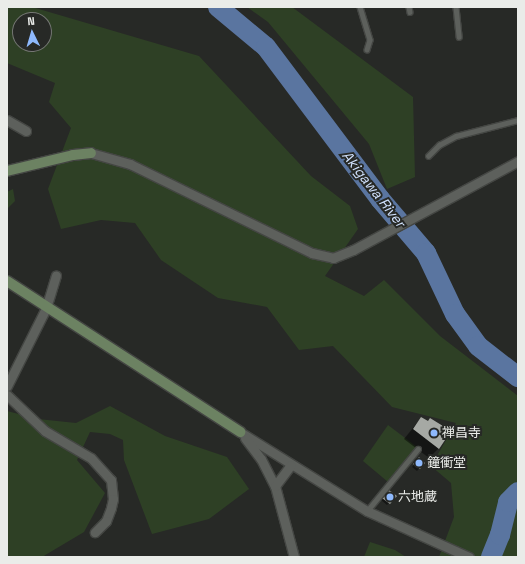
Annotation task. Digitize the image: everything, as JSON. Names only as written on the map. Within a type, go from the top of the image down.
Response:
[{"type":"street","points":[[7,120],[26,130]]},
{"type":"street","points":[[7,170],[73,155],[91,153],[117,159],[158,176],[312,253],[333,258],[353,250],[518,161]]},
{"type":"street","points":[[56,276],[46,308],[7,391],[45,431],[91,458],[111,480],[114,499],[106,521],[95,532]]},
{"type":"street","points":[[7,281],[46,308],[240,432],[367,511],[469,557]]},
{"type":"street","points":[[240,432],[261,459],[275,486],[294,557]]},
{"type":"street","points":[[275,486],[291,464]]},
{"type":"lane","points":[[360,7],[370,40],[367,50]]},
{"type":"lane","points":[[456,7],[459,37]]},
{"type":"lane","points":[[428,156],[439,145],[456,136],[518,120]]},
{"type":"lane","points":[[367,511],[418,449]]},
{"type":"green space","points":[[7,7],[32,7],[49,12],[12,12],[12,52],[52,52],[52,13],[199,56],[311,176],[350,206],[358,229],[325,276],[364,296],[384,280],[440,336],[518,396],[518,557],[439,557],[454,517],[451,483],[431,466],[456,423],[392,407],[333,346],[299,350],[267,307],[218,298],[161,260],[135,223],[101,220],[61,229],[48,189],[71,128],[49,102],[55,83],[7,63]]},
{"type":"green space","points":[[247,7],[292,7],[413,97],[415,177],[387,189],[369,144],[268,22]]},
{"type":"green space","points":[[13,189],[15,201],[7,209],[7,192]]},
{"type":"green space","points":[[110,406],[165,436],[227,457],[249,489],[209,519],[152,534],[124,460],[123,440],[110,434],[90,432],[77,460],[105,493],[84,532],[42,557],[7,557],[7,411],[38,419],[76,423]]},
{"type":"green space","points":[[388,425],[417,447],[388,482],[363,461]]},
{"type":"green space","points":[[370,542],[395,550],[406,557],[364,557]]},
{"type":"building","name":"禅昌寺","points":[[421,417],[428,421],[430,418],[451,431],[439,449],[413,429]]},
{"type":"building","name":"鐘衝堂","points":[[419,457],[425,463],[420,469],[413,464]]},
{"type":"building","name":"六地蔵","points":[[389,490],[397,496],[390,504],[382,498]]},
{"type":"waterway","name":"Akigawa River","points":[[218,7],[266,47],[380,199],[426,253],[455,314],[478,346],[518,377]]},
{"type":"waterway","points":[[491,557],[500,535],[508,502],[518,492]]},
{"type":"place","name":"禅昌寺","points":[[434,433]]},
{"type":"place","name":"鐘衝堂","points":[[419,463]]},
{"type":"place","name":"六地蔵","points":[[390,497]]}]
